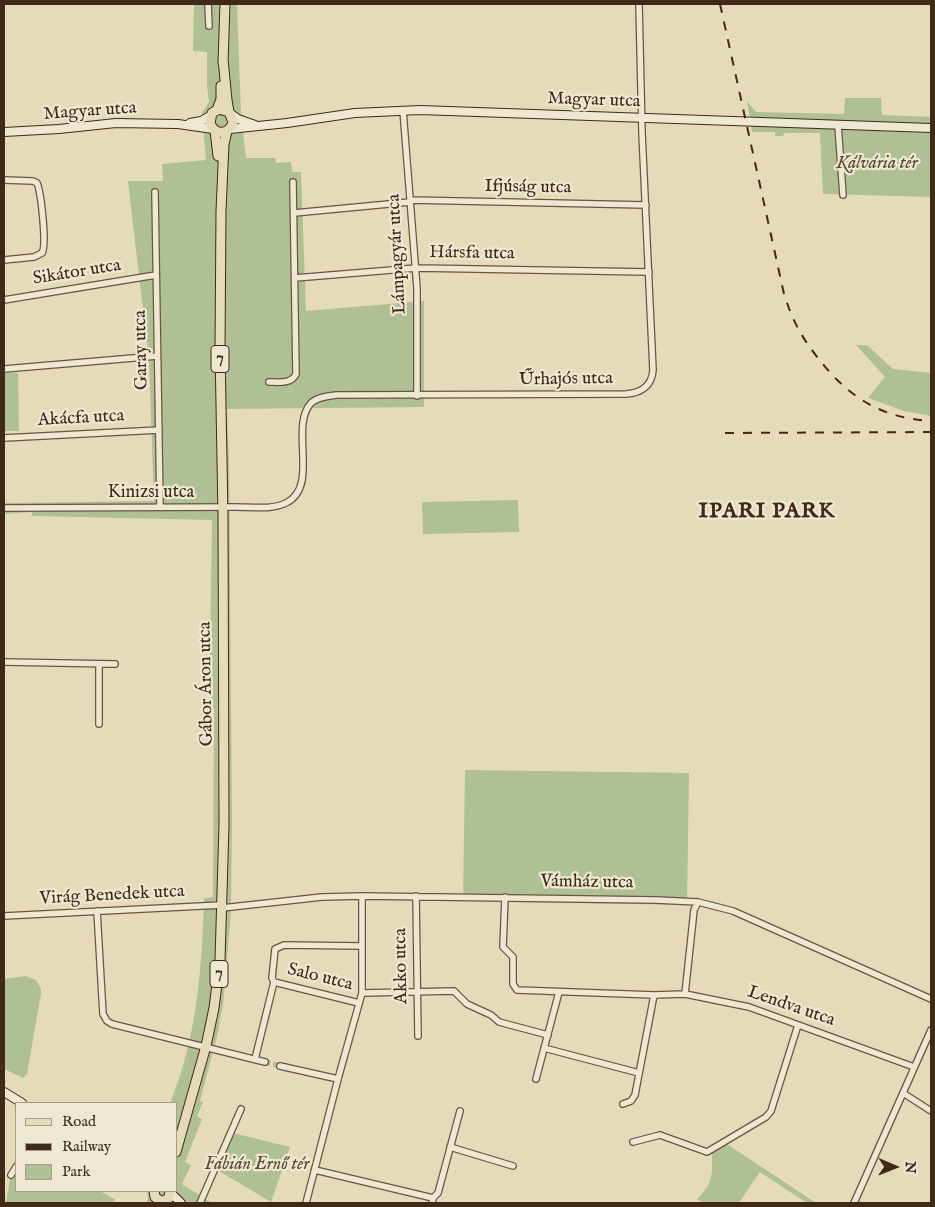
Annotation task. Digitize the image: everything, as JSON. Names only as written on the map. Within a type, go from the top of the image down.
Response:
[{"type":"main road","name":"7","points":[[214,130],[210,123],[220,99],[224,58],[225,4]]},
{"type":"main road","name":"7","points":[[224,58],[230,113],[233,122],[228,130]]},
{"type":"main road","points":[[214,113],[222,109],[230,113]]},
{"type":"main road","name":"Magyar utca","points":[[228,130],[355,113],[403,110],[931,128]]},
{"type":"main road","name":"Magyar utca","points":[[4,132],[107,124],[178,124],[201,121],[214,113]]},
{"type":"main road","name":"Magyar utca","points":[[230,113],[238,119],[256,126]]},
{"type":"main road","name":"Magyar utca","points":[[178,124],[214,130]]},
{"type":"main road","points":[[214,130],[221,133],[228,130]]},
{"type":"main road","name":"Gábor Áron utca","points":[[214,130],[218,144],[221,211]]},
{"type":"main road","name":"Gábor Áron utca","points":[[178,1145],[206,1046],[214,1008],[220,960],[224,826],[220,349],[221,211],[224,144],[228,130]]},
{"type":"main road","points":[[4,1092],[20,1102]]},
{"type":"main road","points":[[160,1196],[181,1203]]},
{"type":"street","points":[[208,4],[209,26]]},
{"type":"street","name":"Űrhajós utca","points":[[296,496],[299,492],[302,478],[305,416],[311,403],[324,397],[336,395],[632,394],[640,391],[650,383],[653,370],[638,4]]},
{"type":"street","name":"Lámpagyár utca","points":[[403,110],[416,268],[417,396]]},
{"type":"street","points":[[838,125],[843,195]]},
{"type":"street","points":[[4,180],[33,181],[38,185],[44,246],[42,253],[36,257],[4,260]]},
{"type":"street","points":[[269,382],[291,381],[296,376],[293,182]]},
{"type":"street","name":"Garay utca","points":[[155,192],[160,507]]},
{"type":"street","name":"Ifjúság utca","points":[[294,213],[410,201],[646,205]]},
{"type":"street","name":"Hársfa utca","points":[[295,278],[416,268],[649,272]]},
{"type":"street","name":"Sikátor utca","points":[[4,300],[156,275]]},
{"type":"street","points":[[4,369],[157,356]]},
{"type":"street","name":"Akácfa utca","points":[[4,438],[159,430]]},
{"type":"street","name":"Kinizsi utca","points":[[4,508],[222,508],[273,506],[286,502],[296,496]]},
{"type":"street","points":[[4,662],[115,664]]},
{"type":"street","points":[[99,664],[99,724]]},
{"type":"street","points":[[306,1203],[362,993],[362,896]]},
{"type":"street","name":"Vámház utca","points":[[222,907],[322,897],[362,896],[505,897],[698,902],[733,911],[931,999]]},
{"type":"street","name":"Akko utca","points":[[416,896],[418,1036]]},
{"type":"street","name":"Lendva utca","points":[[505,897],[503,947],[513,957],[513,987],[520,991],[654,995],[686,994],[749,1007],[914,1066]]},
{"type":"street","points":[[686,994],[694,910],[698,902]]},
{"type":"street","name":"Virág Benedek utca","points":[[4,916],[222,907]]},
{"type":"street","points":[[97,911],[103,1014],[107,1021],[112,1024],[265,1062]]},
{"type":"street","points":[[255,1059],[274,982],[272,978],[275,949],[280,946],[362,946]]},
{"type":"street","name":"Salo utca","points":[[274,982],[359,1003]]},
{"type":"street","points":[[362,993],[454,991],[467,1004],[491,1014],[499,1022],[548,1035]]},
{"type":"street","points":[[536,1080],[559,992]]},
{"type":"street","points":[[623,1104],[631,1101],[635,1095],[654,995]]},
{"type":"street","points":[[633,1142],[660,1135],[707,1152],[766,1117],[771,1111],[798,1025]]},
{"type":"street","points":[[854,1203],[931,1030]]},
{"type":"street","points":[[544,1048],[639,1073]]},
{"type":"street","points":[[280,1066],[338,1079]]},
{"type":"street","points":[[903,1092],[931,1112]]},
{"type":"street","points":[[200,1203],[241,1109]]},
{"type":"street","points":[[315,1170],[432,1201],[438,1193],[460,1111]]},
{"type":"street","points":[[450,1147],[513,1166]]},
{"type":"street","points":[[11,1175],[15,1169]]},
{"type":"green space","points":[[194,4],[237,4],[241,114],[245,116],[243,134],[246,158],[275,158],[276,163],[291,162],[292,172],[301,172],[306,311],[424,301],[424,407],[227,409],[232,821],[231,912],[223,1004],[218,1032],[200,1101],[203,1102],[197,1116],[202,1119],[185,1162],[191,1165],[182,1184],[212,1203],[146,1203],[147,1192],[178,1192],[178,1102],[170,1102],[179,1078],[192,1028],[202,950],[204,898],[213,897],[214,710],[211,704],[210,655],[212,520],[32,516],[32,512],[4,514],[4,503],[154,501],[149,361],[128,181],[163,181],[162,164],[206,160],[202,113],[209,102],[207,52],[193,51]]},
{"type":"green space","name":"Kálvária tér","points":[[845,98],[881,98],[882,115],[931,117],[931,197],[823,194],[820,133],[784,133],[783,136],[775,136],[775,132],[752,132],[747,101],[756,112],[844,114]]},
{"type":"green space","points":[[856,345],[867,345],[893,369],[931,373],[931,416],[904,411],[868,398],[885,377]]},
{"type":"green space","points":[[4,373],[18,373],[19,431],[4,431]]},
{"type":"green space","points":[[518,500],[519,532],[423,534],[422,502]]},
{"type":"green space","points":[[465,770],[689,773],[687,905],[463,901]]},
{"type":"green space","points":[[25,976],[36,980],[41,989],[41,994],[27,1074],[23,1078],[4,1069],[4,979]]},
{"type":"green space","name":"Fábián Ernő tér","points":[[233,1133],[290,1147],[271,1202],[219,1171]]},
{"type":"green space","points":[[727,1144],[816,1203],[807,1203],[760,1172],[739,1203],[703,1203],[697,1199],[707,1188],[711,1178],[712,1152]]},
{"type":"green space","points":[[15,1160],[15,1192],[102,1192],[115,1199],[113,1203],[6,1203],[12,1166]]},
{"type":"tunnel","points":[[265,1062],[280,1066]]},
{"type":"railway","points":[[720,4],[784,294],[798,328],[829,372],[854,394],[881,410],[913,419],[931,421]]},
{"type":"railway","points":[[725,433],[931,432]]},
{"type":"district","name":"IPARI PARK","points":[[767,512]]}]
